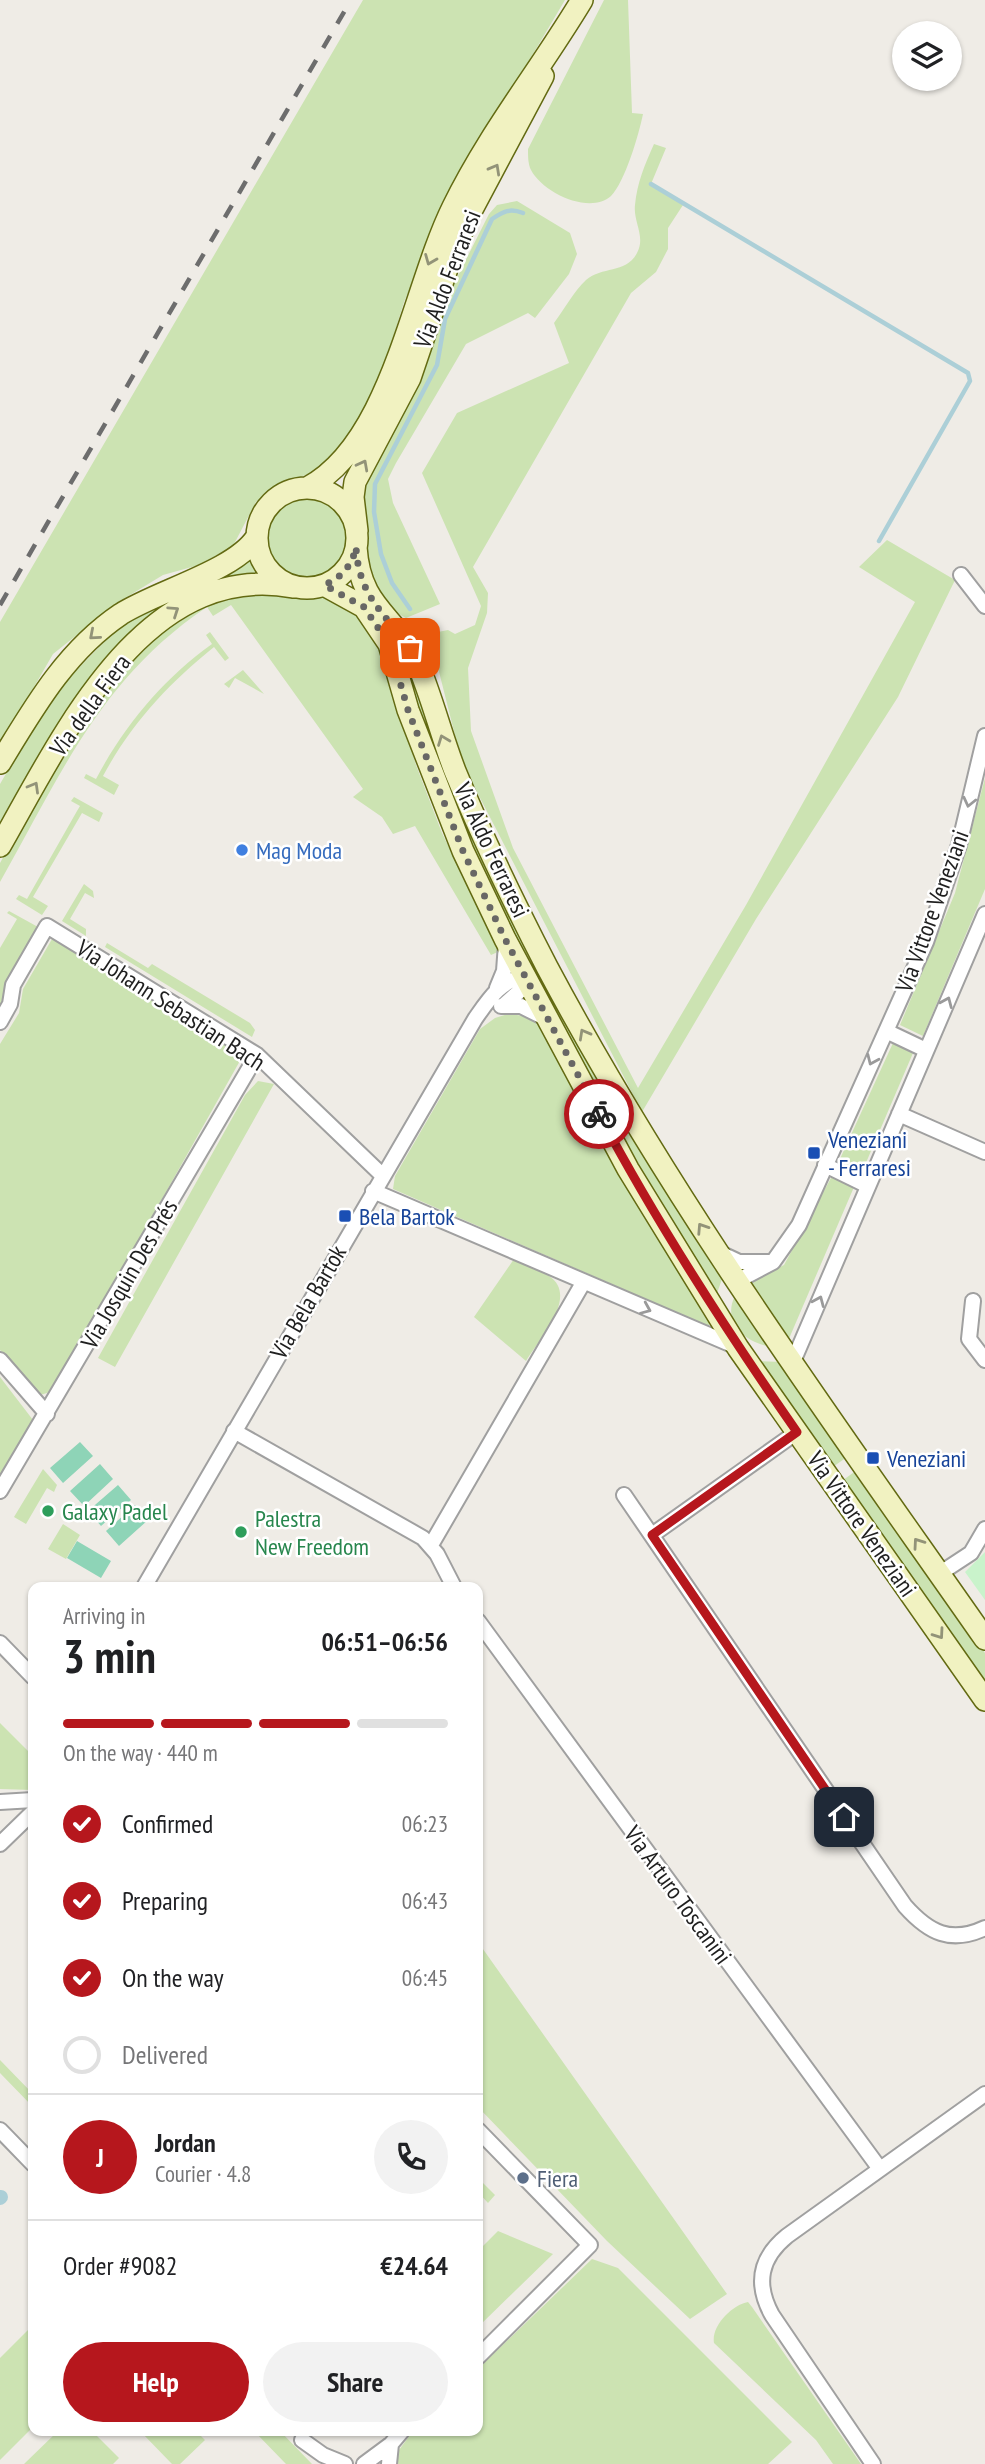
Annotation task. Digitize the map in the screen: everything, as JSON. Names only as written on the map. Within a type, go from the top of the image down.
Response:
[{"type":"main road","name":"Via Aldo Ferraresi","points":[[256,538],[262,515],[271,503],[284,493],[307,488],[341,463],[368,422],[394,370],[426,268],[453,206],[512,105],[582,0]]},
{"type":"main road","name":"Via Aldo Ferraresi","points":[[562,32],[529,106],[469,215],[450,260],[410,378],[355,482],[353,497],[358,574],[375,608],[410,648],[418,664],[457,774],[546,964],[630,1115],[738,1283]]},
{"type":"main road","name":"Via Aldo Ferraresi","points":[[307,488],[329,493],[341,500],[349,509],[357,539]]},
{"type":"main road","points":[[256,538],[258,551],[269,572],[293,587],[324,585],[342,575],[350,565],[357,539]]},
{"type":"main road","name":"Via della Fiera","points":[[0,763],[48,687],[92,636],[147,599],[229,562],[246,550],[256,538]]},
{"type":"main road","name":"Via della Fiera","points":[[0,846],[81,708],[114,666],[148,631],[182,605],[205,594],[254,584],[293,587]]},
{"type":"main road","name":"Via Aldo Ferraresi","points":[[324,585],[364,607],[389,644],[408,710],[445,808],[505,939],[628,1169],[719,1316]]},
{"type":"main road","points":[[525,976],[546,964]]},
{"type":"main road","points":[[719,1316],[738,1283]]},
{"type":"main road","name":"Via Vittore Veneziani","points":[[738,1283],[985,1639]]},
{"type":"main road","name":"Via Vittore Veneziani","points":[[719,1316],[738,1348],[984,1695]]},
{"type":"main road","name":"Via Vittore Veneziani","points":[[738,1348],[759,1354],[787,1357]]},
{"type":"main road","points":[[830,1478],[860,1460]]},
{"type":"street","points":[[961,575],[985,606]]},
{"type":"street","name":"Via Vittore Veneziani","points":[[738,1283],[773,1262],[782,1253],[799,1224],[926,942],[959,845],[984,744]]},
{"type":"street","name":"Via Vittore Veneziani","points":[[787,1357],[804,1337],[985,914]]},
{"type":"street","name":"Via Johann Sebastian Bach","points":[[0,1022],[10,1004],[13,985],[47,926],[257,1055],[382,1175]]},
{"type":"street","name":"Via Bela Bartok","points":[[147,1582],[382,1175],[475,1019],[496,990],[504,971],[505,939]]},
{"type":"street","points":[[475,1019],[504,1005],[522,989],[525,976]]},
{"type":"street","name":"Via Bela Bartok","points":[[496,990],[511,979],[525,976]]},
{"type":"street","points":[[504,1005],[532,1010],[549,1021]]},
{"type":"street","points":[[886,1031],[926,1050]]},
{"type":"street","name":"Via Josquin Des Prés","points":[[0,1491],[257,1055]]},
{"type":"street","points":[[899,1114],[985,1152]]},
{"type":"street","points":[[825,1165],[868,1186]]},
{"type":"street","points":[[373,1191],[738,1348]]},
{"type":"street","points":[[718,1252],[740,1262],[773,1262]]},
{"type":"street","points":[[431,1545],[583,1283]]},
{"type":"street","points":[[973,1301],[969,1339],[985,1360]]},
{"type":"street","points":[[0,1360],[47,1414]]},
{"type":"street","points":[[234,1431],[401,1524],[431,1545],[451,1582]]},
{"type":"street","points":[[652,1535],[797,1432]]},
{"type":"street","points":[[624,1495],[905,1906],[919,1922],[938,1934],[961,1936],[985,1928]]},
{"type":"street","points":[[939,1574],[971,1553],[985,1529]]},
{"type":"street","name":"Via Arturo Toscanini","points":[[483,1628],[880,2169]]},
{"type":"street","points":[[0,1643],[28,1672]]},
{"type":"street","points":[[0,1802],[28,1800]]},
{"type":"street","points":[[0,1844],[28,1817]]},
{"type":"street","points":[[873,2464],[763,2299],[761,2283],[765,2260],[774,2246],[985,2094]]},
{"type":"street","points":[[0,2130],[28,2159]]},
{"type":"street","points":[[483,2135],[590,2245],[483,2352]]},
{"type":"street","points":[[299,2436],[322,2464]]},
{"type":"street","points":[[299,2436],[323,2455],[345,2464]]},
{"type":"street","points":[[364,2464],[398,2436]]},
{"type":"street","points":[[389,2464],[391,2444]]},
{"type":"green space","points":[[363,0],[565,0],[452,191],[404,302],[378,386],[359,422],[325,467],[276,487],[256,502],[233,546],[199,565],[163,575],[117,603],[53,654],[0,746],[0,622]]},
{"type":"green space","points":[[604,0],[628,0],[632,113],[643,114],[631,157],[611,196],[602,201],[580,202],[556,193],[537,178],[530,168],[528,149]]},
{"type":"green space","points":[[654,144],[666,148],[651,184],[683,205],[668,228],[668,249],[656,272],[631,293],[473,567],[488,593],[487,613],[468,668],[471,731],[513,848],[638,1088],[746,905],[915,602],[859,567],[887,540],[955,580],[898,697],[756,919],[642,1112],[462,763],[431,640],[438,632],[448,630],[455,634],[475,625],[481,606],[422,473],[457,413],[569,363],[554,323],[586,280],[627,264],[637,253],[640,235],[635,211],[636,197]]},
{"type":"green space","points":[[517,201],[570,233],[577,254],[569,274],[535,318],[528,313],[466,344],[388,479],[393,503],[440,604],[406,618],[392,609],[375,590],[368,568],[366,523],[360,496],[367,473],[440,311],[489,214],[497,205]]},
{"type":"green space","points":[[299,498],[315,498],[336,509],[347,530],[347,546],[336,567],[315,578],[299,578],[285,572],[273,560],[267,546],[267,530],[273,516],[285,504]]},
{"type":"green space","points":[[249,558],[258,577],[147,621],[0,831],[0,784],[52,695],[123,623]]},
{"type":"green space","points":[[278,590],[348,602],[381,644],[416,765],[442,833],[500,951],[491,955],[415,826],[393,834],[382,817],[353,797],[363,789],[231,605],[213,616],[207,607],[170,635],[111,697],[64,766],[0,882],[0,863],[42,787],[88,712],[114,678],[144,647],[177,621],[215,600],[238,594]]},
{"type":"green space","points":[[210,632],[229,658],[225,661],[214,647],[181,675],[138,722],[103,776],[119,785],[114,795],[84,778],[86,774],[96,779],[119,740],[146,705],[177,672],[212,644],[206,635]]},
{"type":"green space","points":[[406,653],[533,950],[521,958],[448,800],[401,657]]},
{"type":"green space","points":[[243,670],[264,694],[235,678],[229,688],[224,684]]},
{"type":"green space","points":[[985,778],[985,889],[923,1036],[900,1025],[955,893]]},
{"type":"green space","points":[[74,797],[103,813],[99,822],[82,813],[33,897],[48,906],[42,915],[16,899],[19,895],[27,899],[80,806],[71,801]]},
{"type":"green space","points":[[84,884],[93,891],[94,898],[85,893],[70,919],[86,929],[86,936],[62,921]]},
{"type":"green space","points":[[9,911],[38,927],[6,983],[0,1008],[0,948],[17,919],[7,913]]},
{"type":"green space","points":[[52,939],[236,1052],[241,1059],[60,1380],[47,1393],[40,1395],[0,1350],[0,1044],[19,1013],[23,989]]},
{"type":"green space","points":[[107,943],[148,968],[152,964],[250,1023],[255,1030],[252,1037],[105,947]]},
{"type":"green space","points":[[556,991],[719,1272],[722,1279],[715,1299],[689,1259],[540,995]]},
{"type":"green space","points":[[508,1014],[525,1016],[540,1025],[712,1322],[708,1326],[393,1189],[395,1176],[480,1029],[495,1018]]},
{"type":"green space","points":[[893,1043],[913,1053],[862,1172],[839,1161]]},
{"type":"green space","points":[[258,1081],[274,1084],[115,1367],[98,1358],[245,1095]]},
{"type":"green space","points":[[832,1176],[854,1187],[788,1341],[747,1283],[784,1265]]},
{"type":"green space","points":[[514,1259],[549,1276],[557,1285],[560,1295],[554,1318],[526,1361],[474,1317]]},
{"type":"green space","points":[[735,1296],[768,1346],[751,1340],[733,1322],[731,1314]]},
{"type":"green space","points":[[756,1361],[782,1362],[847,1457],[830,1469]]},
{"type":"green space","points":[[0,1377],[33,1420],[0,1477]]},
{"type":"green space","points":[[80,1442],[93,1456],[63,1483],[50,1468]]},
{"type":"green space","points":[[100,1464],[113,1479],[84,1506],[70,1491]]},
{"type":"green space","points":[[43,1469],[57,1485],[54,1492],[47,1488],[26,1524],[14,1517]]},
{"type":"green space","points":[[857,1470],[985,1653],[985,1681],[979,1685],[839,1483]]},
{"type":"green space","points":[[118,1485],[131,1500],[101,1526],[88,1511]]},
{"type":"green space","points":[[135,1505],[148,1520],[119,1546],[106,1531]]},
{"type":"green space","points":[[63,1524],[80,1535],[66,1559],[48,1549]]},
{"type":"green space","points":[[77,1541],[111,1561],[101,1578],[67,1558]]},
{"type":"green space","points":[[985,1552],[985,1600],[965,1572]]},
{"type":"green space","points":[[0,1723],[28,1751],[28,1790],[0,1789]]},
{"type":"green space","points":[[483,1949],[727,2294],[690,2319],[607,2241],[483,2112]]},
{"type":"green space","points":[[0,2060],[28,2089],[28,2102],[0,2073]]},
{"type":"green space","points":[[483,2183],[495,2195],[488,2203],[483,2198]]},
{"type":"green space","points":[[498,2231],[553,2254],[483,2322],[483,2246]]},
{"type":"green space","points":[[592,2259],[618,2268],[792,2442],[768,2464],[396,2464],[399,2450],[409,2436],[483,2436],[483,2364]]},
{"type":"green space","points":[[748,2302],[861,2464],[833,2464],[816,2440],[714,2343],[719,2323],[729,2312]]},
{"type":"green space","points":[[28,2330],[28,2432],[0,2460],[0,2358]]},
{"type":"green space","points":[[53,2436],[97,2436],[119,2458],[113,2464],[24,2464]]},
{"type":"green space","points":[[145,2436],[201,2436],[205,2440],[180,2464],[172,2464]]},
{"type":"green space","points":[[259,2436],[285,2436],[312,2464],[286,2464]]},
{"type":"waterway","points":[[651,184],[968,373],[970,381],[879,541]]},
{"type":"waterway","points":[[410,609],[392,583],[381,554],[374,512],[375,484],[437,365],[445,319],[492,219],[507,211],[523,213]]},
{"type":"railway","points":[[0,605],[351,0]]},
{"type":"way so far","points":[[410,648],[370,600],[358,574],[356,547],[354,557],[342,575],[324,585],[364,607],[377,622],[389,644],[408,710],[463,851],[505,939],[599,1114]]},
{"type":"place","name":"Mag Moda","points":[[242,850]]},
{"type":"place","name":"Veneziani - Ferraresi","points":[[814,1153]]},
{"type":"place","name":"Bela Bartok","points":[[345,1216]]},
{"type":"place","name":"Veneziani","points":[[873,1458]]},
{"type":"place","name":"Galaxy Padel","points":[[48,1511]]},
{"type":"place","name":"Palestra New Freedom","points":[[241,1532]]},
{"type":"place","name":"Fiera","points":[[523,2178]]},
{"type":"route","points":[[599,1114],[628,1169],[738,1348],[797,1432],[652,1535],[844,1817]]}]
